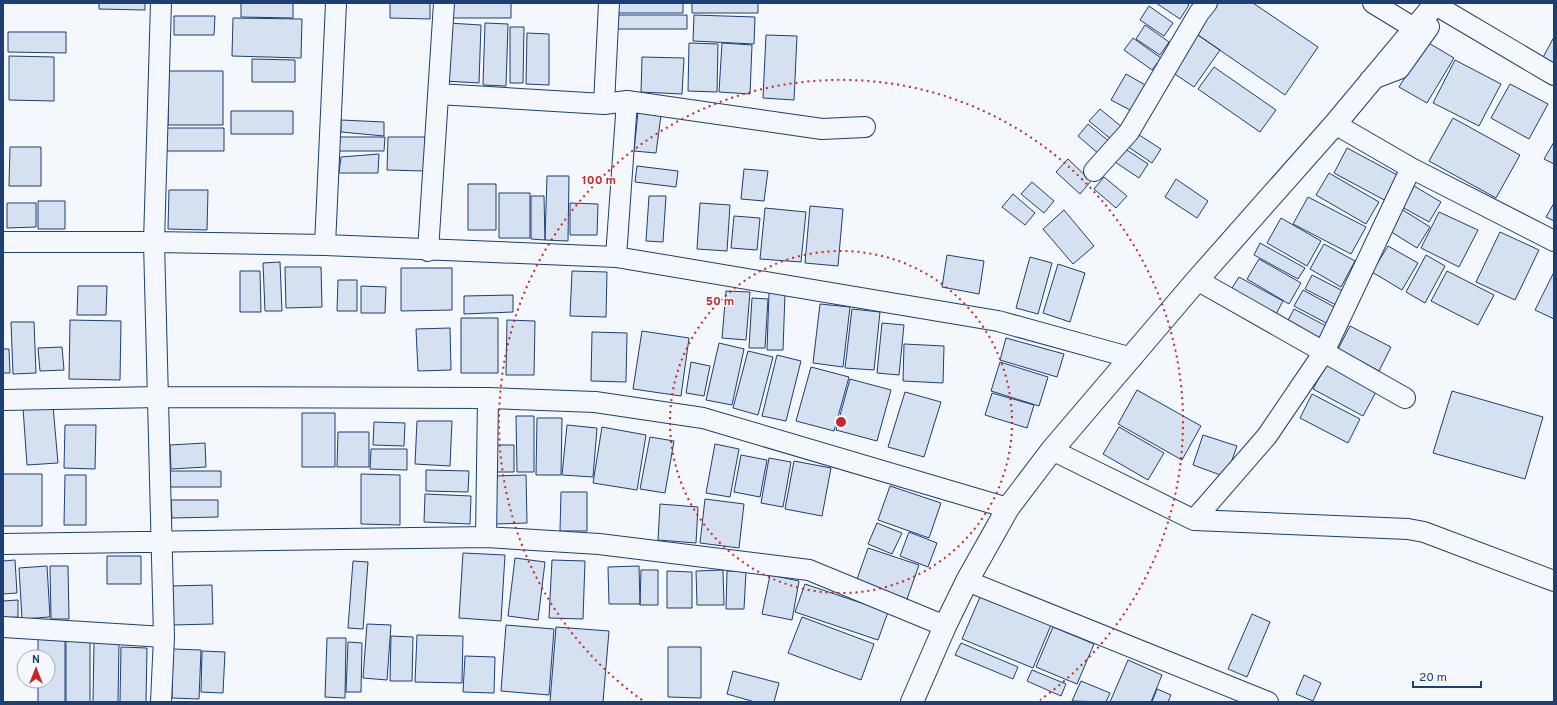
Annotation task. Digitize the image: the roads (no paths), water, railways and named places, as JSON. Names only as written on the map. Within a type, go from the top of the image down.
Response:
[{"type":"street","points":[[161,3],[154,242],[164,637],[161,702]]},
{"type":"street","points":[[325,245],[336,3]]},
{"type":"street","points":[[428,251],[444,3]]},
{"type":"street","points":[[604,104],[609,3]]},
{"type":"street","points":[[1094,171],[1129,132],[1199,13],[1207,3]]},
{"type":"street","points":[[1373,3],[1414,28]]},
{"type":"street","points":[[912,702],[945,626],[967,581],[1008,508],[1052,450],[1197,280],[1335,124],[1414,28],[1444,5]]},
{"type":"street","points":[[1444,5],[1554,75]]},
{"type":"street","points":[[1370,80],[1399,69],[1420,37],[1444,5]]},
{"type":"street","points":[[438,94],[604,104],[627,102],[822,129],[865,127]]},
{"type":"street","points":[[616,257],[627,102]]},
{"type":"street","points":[[1335,124],[1411,168],[1554,240]]},
{"type":"street","points":[[1194,520],[1267,436],[1324,352],[1411,168]]},
{"type":"street","points":[[3,242],[154,242],[325,245],[428,251],[616,257],[998,321],[1132,358]]},
{"type":"street","points":[[1197,280],[1405,398]]},
{"type":"street","points":[[3,400],[159,397],[488,398],[595,402],[702,418],[1008,508]]},
{"type":"street","points":[[486,537],[488,398]]},
{"type":"street","points":[[1052,450],[1194,520],[1424,532],[1554,581]]},
{"type":"street","points":[[3,544],[486,537],[599,544],[808,570],[945,626]]},
{"type":"street","points":[[967,581],[1268,702]]},
{"type":"street","points":[[3,627],[164,637]]}]
